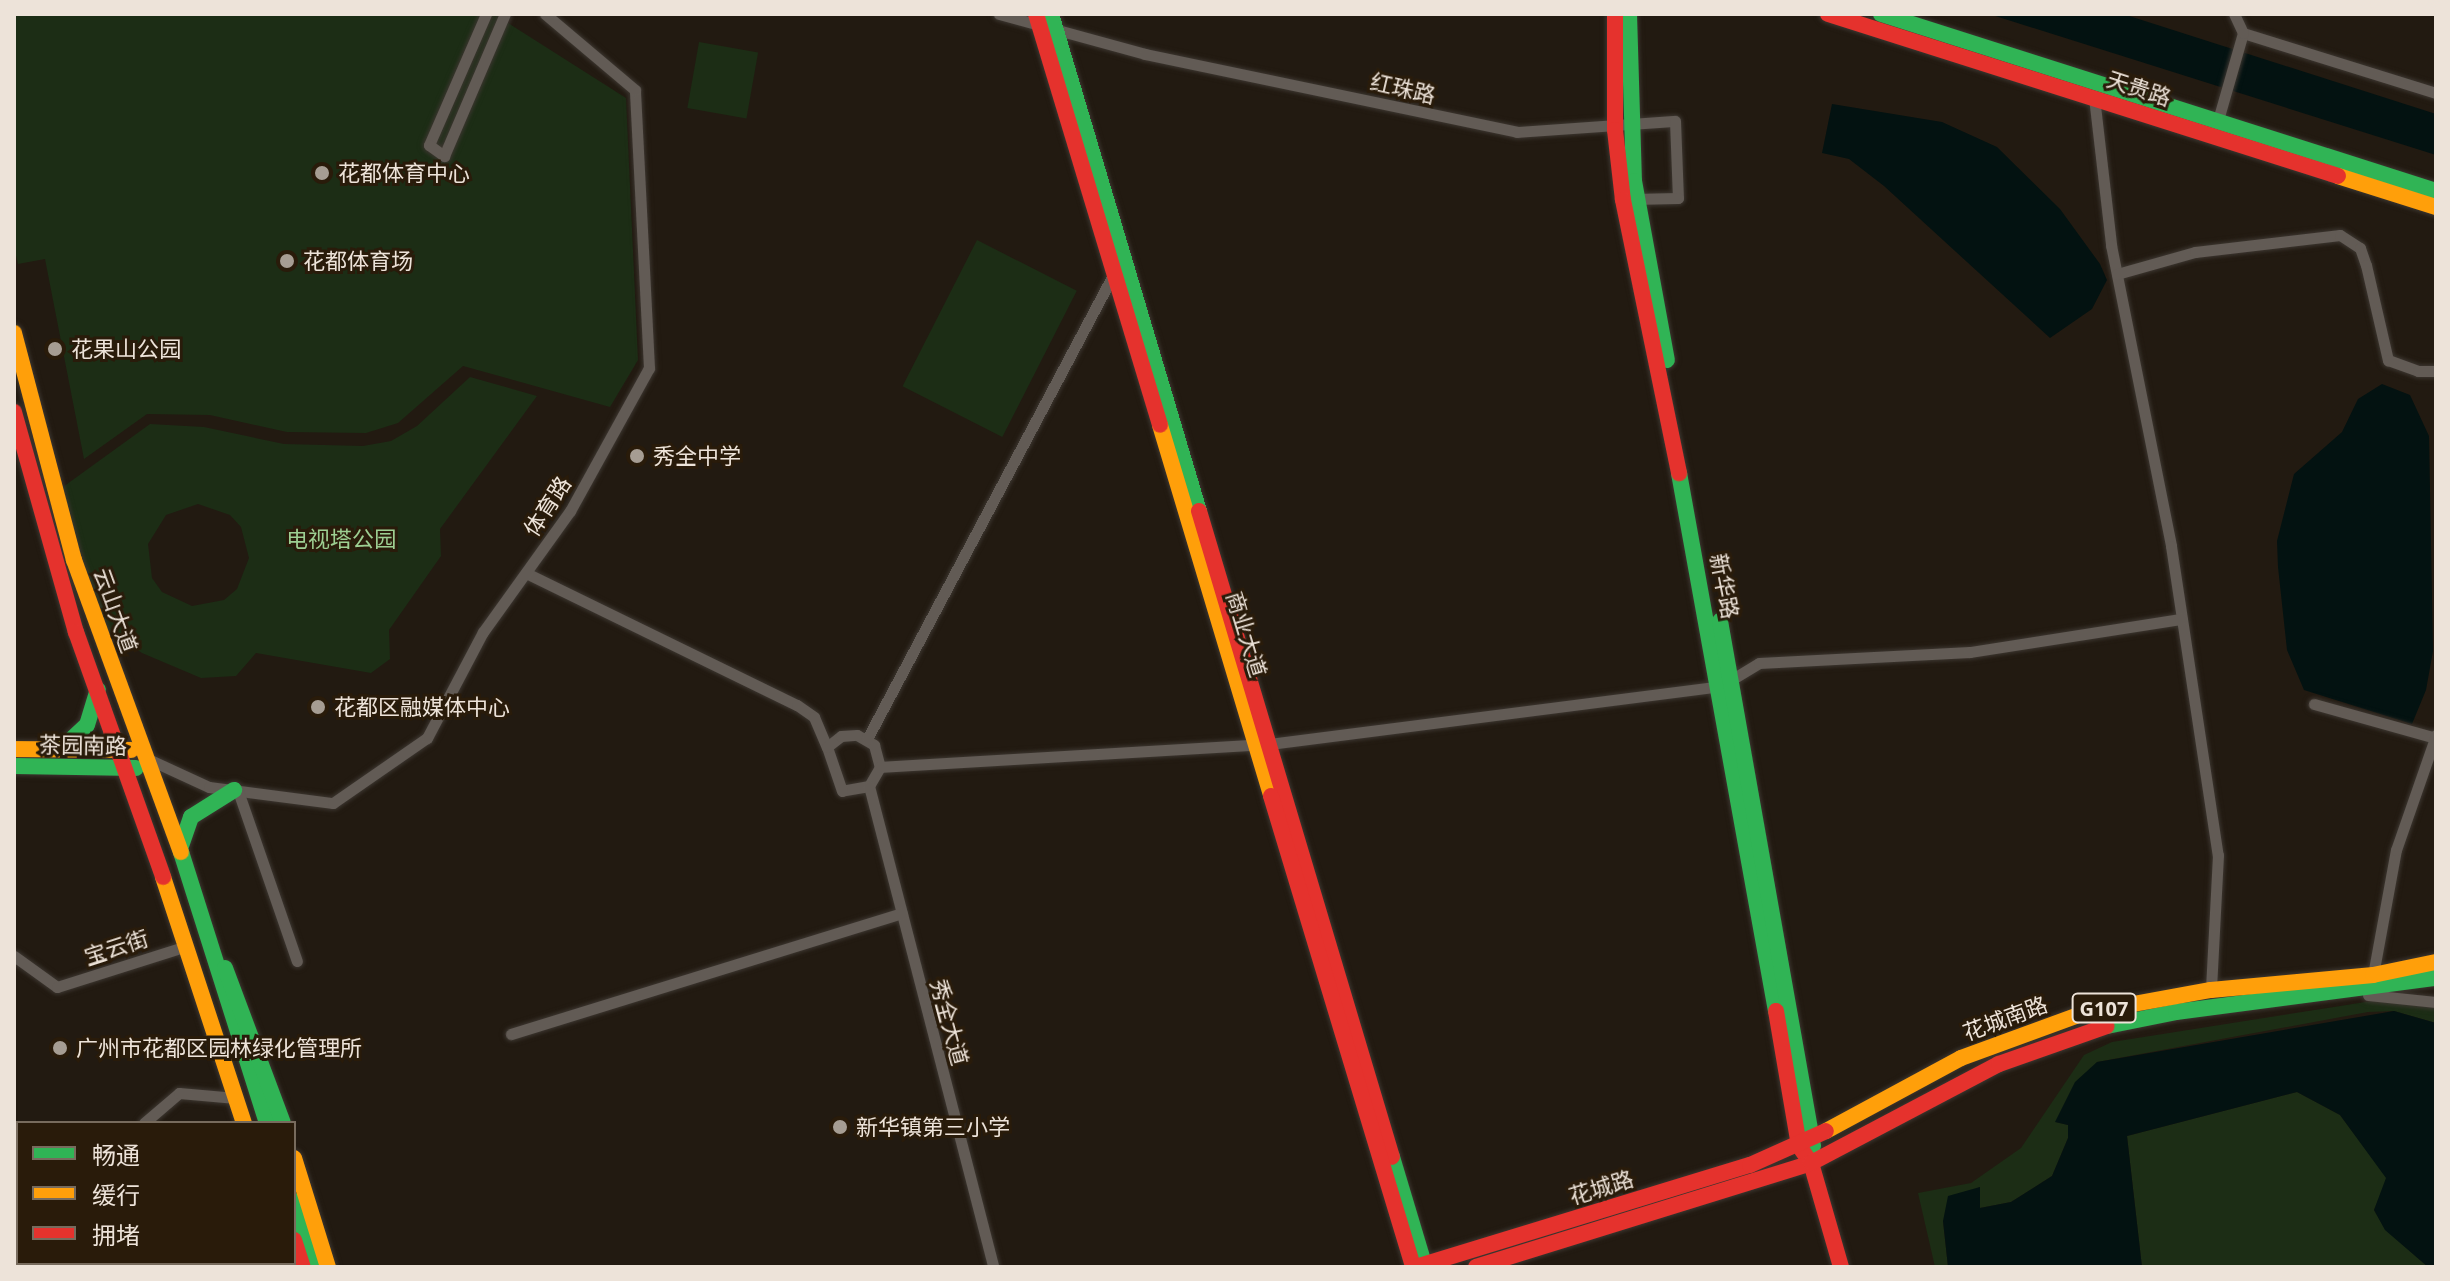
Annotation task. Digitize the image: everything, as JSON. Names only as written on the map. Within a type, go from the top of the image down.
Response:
[{"type":"main road","name":"新华路","points":[[1615,14],[1630,199],[1726,681],[1806,1143],[1841,1267]]},
{"type":"main road","name":"新华路","points":[[1623,125],[1629,14]]},
{"type":"main road","name":"天贵路","points":[[1828,14],[2436,207]]},
{"type":"main road","name":"天贵路","points":[[1881,14],[2436,191]]},
{"type":"main road","name":"商业大道","points":[[1046,21],[1420,1266]]},
{"type":"main road","name":"云山大道","points":[[14,333],[74,560],[180,851],[266,1121]]},
{"type":"main road","name":"云山大道","points":[[14,412],[54,565],[121,750],[243,1121]]},
{"type":"main road","points":[[61,749],[87,725],[98,689]]},
{"type":"main road","name":"茶园南路","points":[[14,749],[121,750],[148,759]]},
{"type":"main road","name":"茶园南路","points":[[14,766],[126,768],[148,759]]},
{"type":"main road","points":[[180,851],[191,817],[236,790]]},
{"type":"main road","name":"云山大道","points":[[195,896],[282,1121]]},
{"type":"main road","name":"云山大道","points":[[181,927],[254,1121]]},
{"type":"main road","name":"花城南路","points":[[1806,1143],[1961,1058],[2015,1035],[2110,1007],[2211,990],[2373,975],[2434,966]]},
{"type":"main road","name":"花城南路","points":[[1811,1163],[1999,1064],[2079,1032],[2176,1012],[2344,993],[2434,966]]},
{"type":"main road","name":"花城路","points":[[1420,1266],[1806,1143]]},
{"type":"main road","name":"花城路","points":[[1476,1267],[1811,1163]]},
{"type":"main road","points":[[296,1164],[328,1267]]},
{"type":"main road","points":[[296,1207],[316,1267]]},
{"type":"main road","points":[[296,1246],[303,1267]]},
{"type":"street","points":[[486,14],[429,145],[444,156],[505,14]]},
{"type":"street","name":"体育路","points":[[148,759],[179,777],[236,790],[333,803],[427,738],[483,632],[570,511],[649,368],[635,90],[545,14]]},
{"type":"street","name":"红珠路","points":[[999,14],[1046,21],[1145,54],[1517,132],[1675,121],[1678,198],[1630,199]]},
{"type":"street","points":[[2218,120],[2241,39],[2234,14]]},
{"type":"street","points":[[2241,39],[2436,93]]},
{"type":"street","points":[[2094,97],[2117,274],[2181,619],[2218,855],[2211,990]]},
{"type":"street","points":[[2117,274],[2195,252],[2340,235],[2360,248],[2388,360],[2418,371],[2436,371]]},
{"type":"street","points":[[867,739],[1119,263]]},
{"type":"street","points":[[526,573],[797,705],[814,717],[842,791],[869,786],[880,767],[877,751],[867,739],[841,736],[827,747]]},
{"type":"street","points":[[880,767],[1263,744],[1726,681],[1759,663],[1970,652],[2181,619]]},
{"type":"street","points":[[2314,704],[2436,737],[2396,850],[2373,975]]},
{"type":"street","name":"秀全大道","points":[[869,786],[993,1267]]},
{"type":"street","points":[[236,790],[297,961]]},
{"type":"street","points":[[511,1034],[902,913]]},
{"type":"street","name":"宝云街","points":[[14,956],[57,987],[187,946]]},
{"type":"street","points":[[2344,993],[2436,1002]]},
{"type":"street","points":[[146,1121],[179,1093],[236,1098]]},
{"type":"green space","name":"花都体育中心","points":[[14,14],[494,14],[626,98],[638,360],[610,407],[463,366],[398,423],[366,433],[287,432],[210,415],[147,414],[84,459],[45,259],[18,264],[14,247]]},
{"type":"green space","points":[[699,42],[758,52],[746,118],[687,108]]},
{"type":"green space","points":[[977,240],[1077,291],[1002,437],[903,386]]},
{"type":"green space","name":"电视塔公园","points":[[470,377],[537,396],[440,529],[441,556],[389,630],[390,659],[371,673],[256,653],[236,676],[201,678],[142,653],[95,621],[56,492],[150,424],[204,427],[284,444],[363,446],[391,441],[417,426]],"holes":[[[198,504],[230,515],[241,527],[249,558],[237,589],[224,600],[192,606],[162,592],[152,578],[148,544],[166,515]]]},
{"type":"green space","points":[[2378,1000],[2436,1003],[2436,1023],[2394,1011],[2368,1012],[2097,1062],[2056,1122],[2068,1125],[2068,1138],[2052,1176],[2011,1202],[1980,1208],[1979,1187],[1943,1221],[1948,1267],[1935,1267],[1918,1193],[1971,1183],[2021,1148],[2084,1055],[2112,1042]]},
{"type":"green space","points":[[2297,1092],[2340,1115],[2387,1178],[2374,1210],[2385,1229],[2428,1267],[2142,1267],[2127,1136]]},
{"type":"shaded area","points":[[1989,14],[2123,14],[2436,114],[2436,155]]},
{"type":"shaded area","points":[[1832,104],[1942,122],[1997,147],[2060,209],[2100,264],[2107,280],[2092,309],[2050,338],[1884,186],[1849,159],[1822,153]]},
{"type":"shaded area","points":[[2382,384],[2410,395],[2429,436],[2433,651],[2426,690],[2412,724],[2304,690],[2287,650],[2278,567],[2277,541],[2294,474],[2342,432],[2358,399]]},
{"type":"shaded area","points":[[2394,1011],[2436,1023],[2436,1267],[2428,1267],[2385,1230],[2374,1210],[2386,1178],[2340,1115],[2297,1092],[2127,1136],[2142,1267],[1948,1267],[1943,1221],[1948,1196],[1980,1187],[1980,1208],[2011,1202],[2052,1176],[2068,1138],[2068,1125],[2055,1122],[2075,1082],[2097,1062]]},
{"type":"traffic: fast","points":[[1051,14],[1199,511]]},
{"type":"traffic: fast","points":[[1629,14],[1634,181],[1667,360]]},
{"type":"traffic: fast","points":[[1881,14],[2436,191]]},
{"type":"traffic: fast","points":[[1679,473],[1776,1011]]},
{"type":"traffic: fast","points":[[1720,621],[1813,1146]]},
{"type":"traffic: fast","points":[[61,749],[87,725],[98,690]]},
{"type":"traffic: fast","points":[[14,766],[136,768]]},
{"type":"traffic: fast","points":[[180,849],[191,817],[234,790]]},
{"type":"traffic: fast","points":[[181,852],[266,1121]]},
{"type":"traffic: fast","points":[[225,968],[282,1121]]},
{"type":"traffic: fast","points":[[2107,1026],[2176,1012],[2436,978]]},
{"type":"traffic: fast","points":[[1392,1157],[1425,1267]]},
{"type":"traffic: fast","points":[[296,1207],[316,1267]]},
{"type":"traffic: slow","points":[[2338,176],[2436,207]]},
{"type":"traffic: slow","points":[[14,333],[74,560],[181,852]]},
{"type":"traffic: slow","points":[[1160,425],[1271,796]]},
{"type":"traffic: slow","points":[[14,749],[131,750]]},
{"type":"traffic: slow","points":[[163,877],[243,1121]]},
{"type":"traffic: slow","points":[[1826,1131],[1961,1058],[2084,1013],[2211,990],[2373,975],[2436,962]]},
{"type":"traffic: slow","points":[[296,1164],[328,1267]]},
{"type":"traffic: jam","points":[[1036,14],[1160,425]]},
{"type":"traffic: jam","points":[[1615,14],[1615,130],[1623,200],[1679,473]]},
{"type":"traffic: jam","points":[[1828,14],[2338,176]]},
{"type":"traffic: jam","points":[[14,412],[76,632],[163,877]]},
{"type":"traffic: jam","points":[[1199,511],[1392,1157]]},
{"type":"traffic: jam","points":[[1271,796],[1413,1267]]},
{"type":"traffic: jam","points":[[1776,1011],[1799,1146],[1811,1163],[1841,1267]]},
{"type":"traffic: jam","points":[[1476,1267],[1811,1163],[1999,1064],[2107,1026]]},
{"type":"traffic: jam","points":[[1416,1267],[1750,1165],[1826,1131]]},
{"type":"traffic: jam","points":[[296,1246],[303,1267]]},
{"type":"place","name":"花都体育中心","points":[[322,173]]},
{"type":"place","name":"花都体育场","points":[[287,261]]},
{"type":"place","name":"花果山公园","points":[[55,349]]},
{"type":"place","name":"秀全中学","points":[[637,456]]},
{"type":"place","name":"花都区融媒体中心","points":[[318,707]]},
{"type":"place","name":"广州市花都区园林绿化管理所","points":[[60,1048]]},
{"type":"place","name":"新华镇第三小学","points":[[840,1127]]}]
